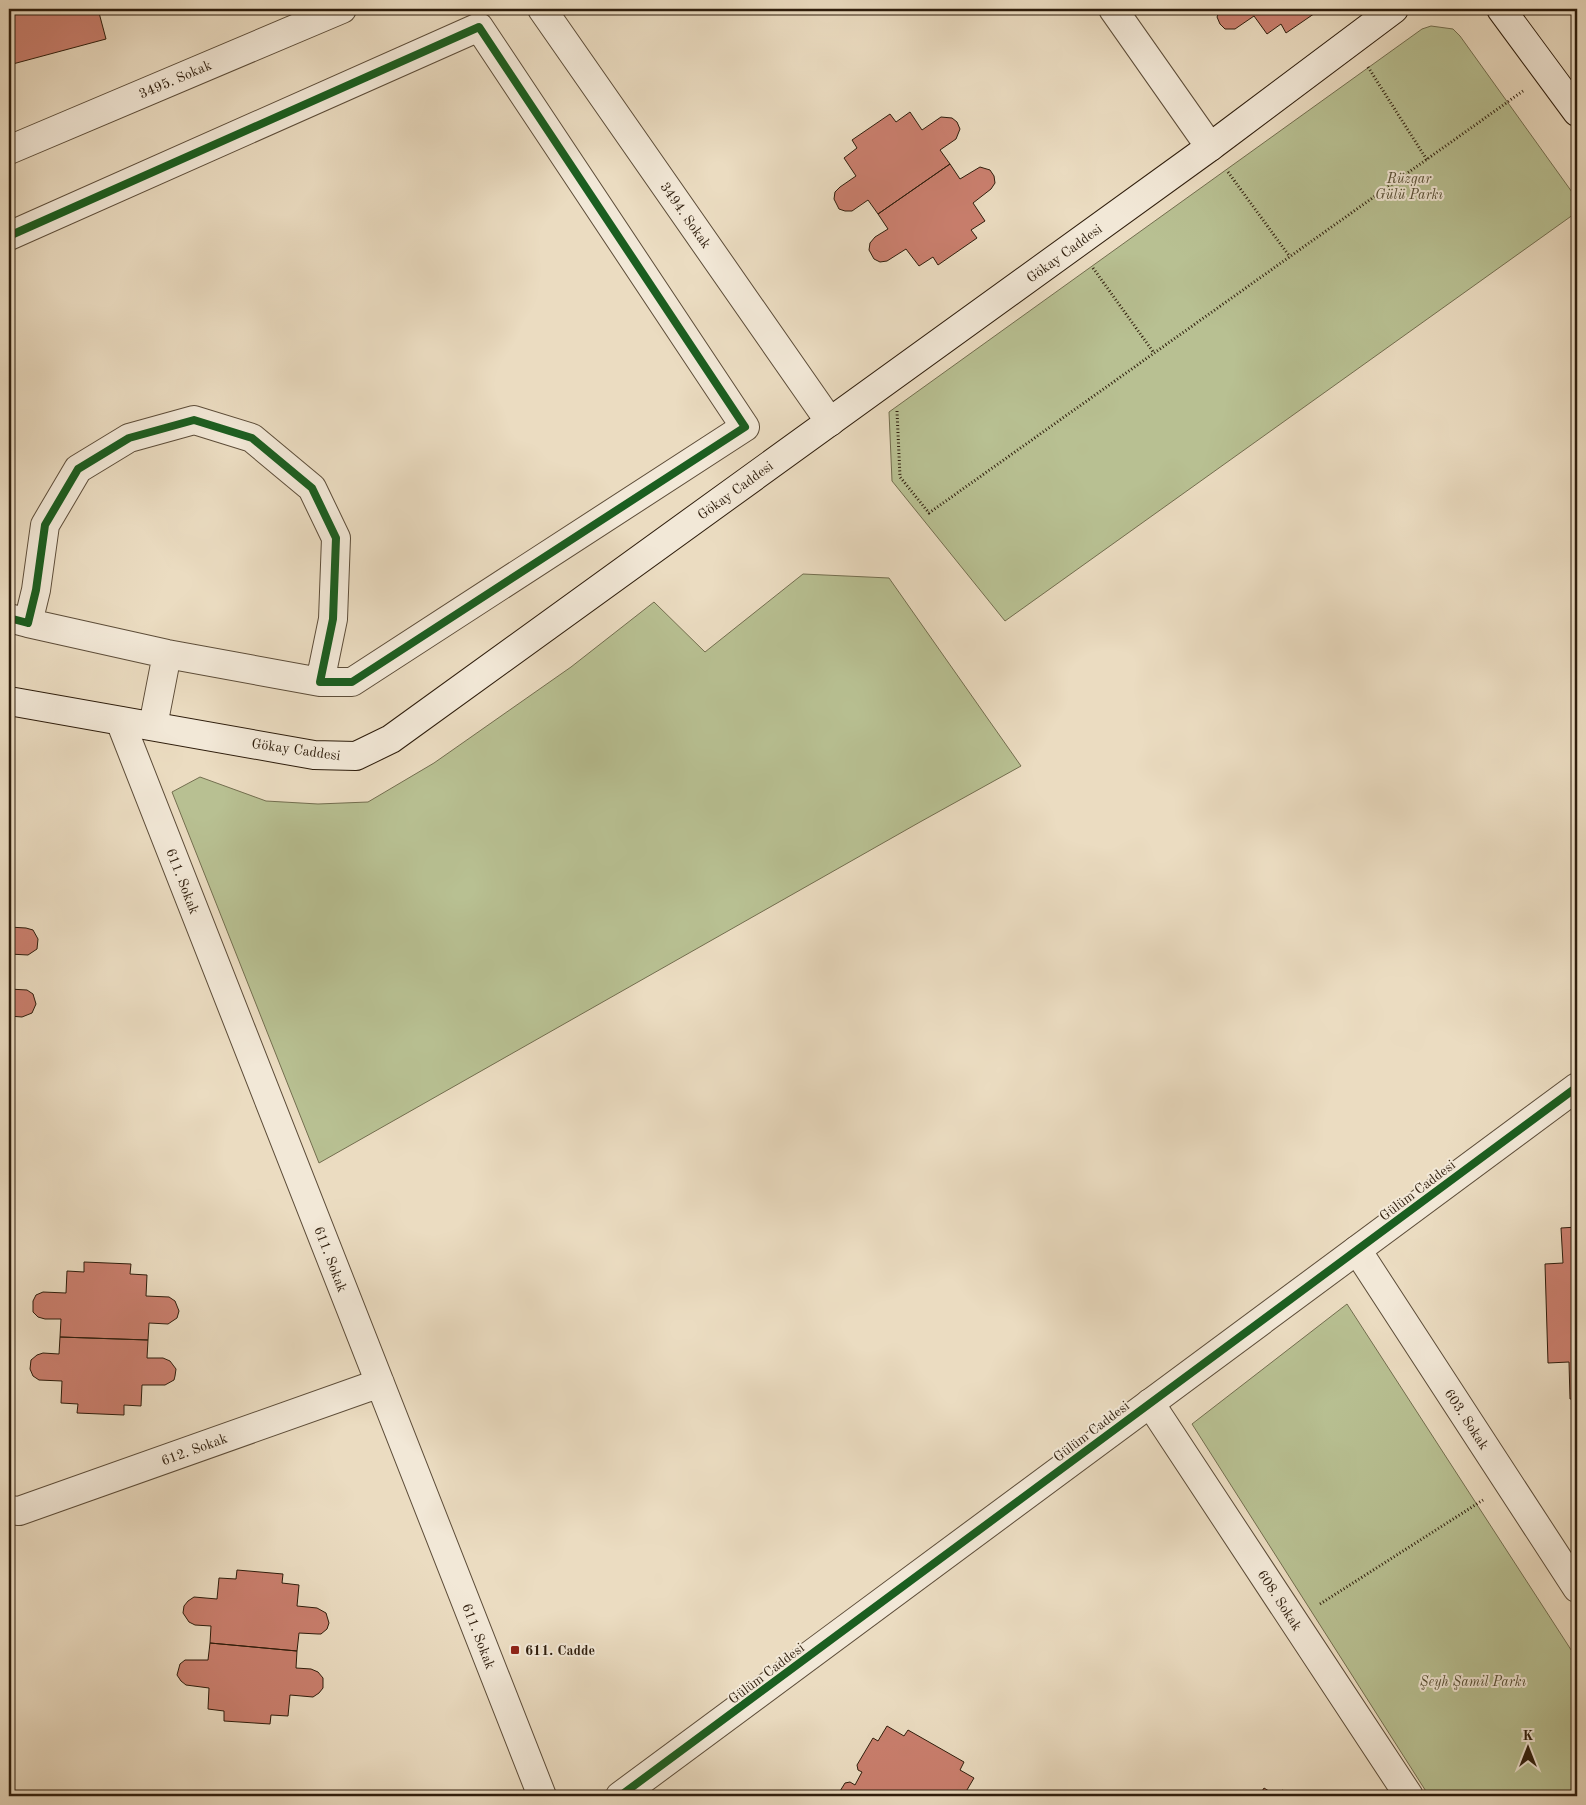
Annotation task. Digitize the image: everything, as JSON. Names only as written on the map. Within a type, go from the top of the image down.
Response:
[{"type":"street","name":"3495. Sokak","points":[[9,150],[342,9]]},
{"type":"street","name":"3494. Sokak","points":[[542,9],[830,422]]},
{"type":"street","points":[[1113,9],[1210,147]]},
{"type":"street","name":"Gökay Caddesi","points":[[9,701],[314,755],[356,756],[391,739],[1210,147],[1394,9]]},
{"type":"street","points":[[1501,9],[1577,112]]},
{"type":"street","points":[[9,236],[479,27],[745,427],[352,682],[320,682],[167,654],[18,620],[36,590],[45,525],[78,469],[129,438],[194,420],[252,438],[312,488],[336,538],[333,618],[320,682]]},
{"type":"street","points":[[153,726],[167,654]]},
{"type":"street","name":"611. Sokak","points":[[120,721],[542,1796]]},
{"type":"street","name":"Gülüm Caddesi","points":[[620,1796],[1577,1087]]},
{"type":"street","name":"603. Sokak","points":[[1357,1250],[1577,1588]]},
{"type":"street","name":"612. Sokak","points":[[9,1510],[19,1512],[380,1383]]},
{"type":"street","name":"608. Sokak","points":[[1150,1403],[1409,1796]]},
{"type":"path","points":[[1352,41],[1427,160]]},
{"type":"path","points":[[896,375],[900,478],[929,513],[1548,74]]},
{"type":"path","points":[[1210,147],[1290,257]]},
{"type":"path","points":[[1076,244],[1154,353]]},
{"type":"path","points":[[1294,1621],[1509,1483]]},
{"type":"green space","name":"Rüzgar Gülü Parkı","points":[[1431,26],[1453,29],[1460,36],[1577,199],[1577,212],[1005,621],[892,481],[889,412],[1422,29]]},
{"type":"green space","points":[[803,574],[889,578],[1021,766],[319,1163],[172,792],[200,777],[266,801],[318,804],[368,802],[434,763],[571,667],[654,602],[705,652]]},
{"type":"green space","name":"Şeyh Şamil Parkı","points":[[1347,1304],[1577,1659],[1577,1796],[1429,1796],[1192,1424]]},
{"type":"building","points":[[9,9],[98,9],[106,39],[9,65]]},
{"type":"building","points":[[1220,9],[1321,9],[1286,33],[1281,24],[1267,34],[1254,16],[1235,29],[1225,29],[1217,17]]},
{"type":"building","points":[[910,112],[922,130],[941,117],[952,118],[957,122],[960,129],[956,139],[940,150],[950,164],[878,214],[868,200],[852,211],[839,209],[834,199],[835,192],[856,176],[844,158],[857,148],[852,140],[890,114],[896,122]]},
{"type":"building","points":[[950,164],[960,179],[980,167],[990,170],[994,176],[995,183],[991,189],[973,203],[985,221],[971,230],[977,238],[938,265],[933,257],[919,266],[906,249],[887,261],[880,262],[874,259],[869,250],[870,243],[875,237],[888,229],[878,214]]},
{"type":"building","points":[[9,927],[33,930],[38,939],[37,949],[28,955],[9,954]]},
{"type":"building","points":[[9,989],[27,990],[33,994],[36,1004],[32,1013],[22,1017],[9,1016]]},
{"type":"building","points":[[1577,1227],[1577,1399],[1570,1399],[1569,1362],[1548,1363],[1545,1264],[1563,1263],[1561,1228]]},
{"type":"building","points":[[84,1262],[131,1264],[130,1274],[147,1275],[146,1296],[169,1297],[175,1301],[179,1311],[177,1318],[168,1324],[149,1323],[148,1340],[60,1337],[61,1319],[38,1317],[33,1312],[33,1301],[36,1295],[43,1292],[66,1293],[67,1271],[84,1272]]},
{"type":"building","points":[[60,1337],[148,1340],[147,1358],[163,1358],[170,1361],[176,1369],[174,1380],[165,1385],[142,1385],[141,1406],[124,1405],[124,1415],[77,1413],[78,1404],[61,1403],[62,1381],[39,1380],[33,1376],[30,1369],[31,1360],[37,1355],[43,1353],[59,1354]]},
{"type":"building","points":[[237,1570],[283,1574],[282,1583],[299,1585],[297,1606],[317,1608],[326,1613],[329,1623],[327,1629],[321,1634],[299,1633],[297,1651],[210,1643],[211,1626],[195,1625],[189,1622],[183,1613],[184,1606],[194,1597],[217,1599],[219,1578],[236,1579]]},
{"type":"building","points":[[210,1643],[297,1651],[296,1668],[311,1669],[318,1672],[323,1678],[323,1688],[313,1697],[290,1695],[288,1716],[271,1715],[270,1724],[224,1721],[224,1711],[208,1709],[209,1688],[186,1685],[177,1675],[180,1664],[185,1660],[208,1660]]},
{"type":"building","points":[[887,1726],[904,1736],[908,1730],[964,1762],[960,1770],[974,1778],[964,1795],[966,1796],[837,1796],[845,1783],[850,1782],[855,1785],[862,1772],[858,1770],[857,1765],[873,1738],[878,1741]]},
{"type":"building","points":[[1264,1788],[1277,1796],[1259,1796]]},
{"type":"building","points":[[1282,1790],[1292,1796],[1279,1796]]},
{"type":"cycle path","points":[[9,236],[479,27],[745,427],[352,682],[320,682],[333,619],[336,538],[312,488],[252,438],[194,420],[129,438],[78,469],[45,525],[36,590],[28,623],[9,618]]},
{"type":"cycle path","points":[[620,1796],[1577,1087]]},
{"type":"place","name":"611. Cadde","points":[[515,1650]]}]
